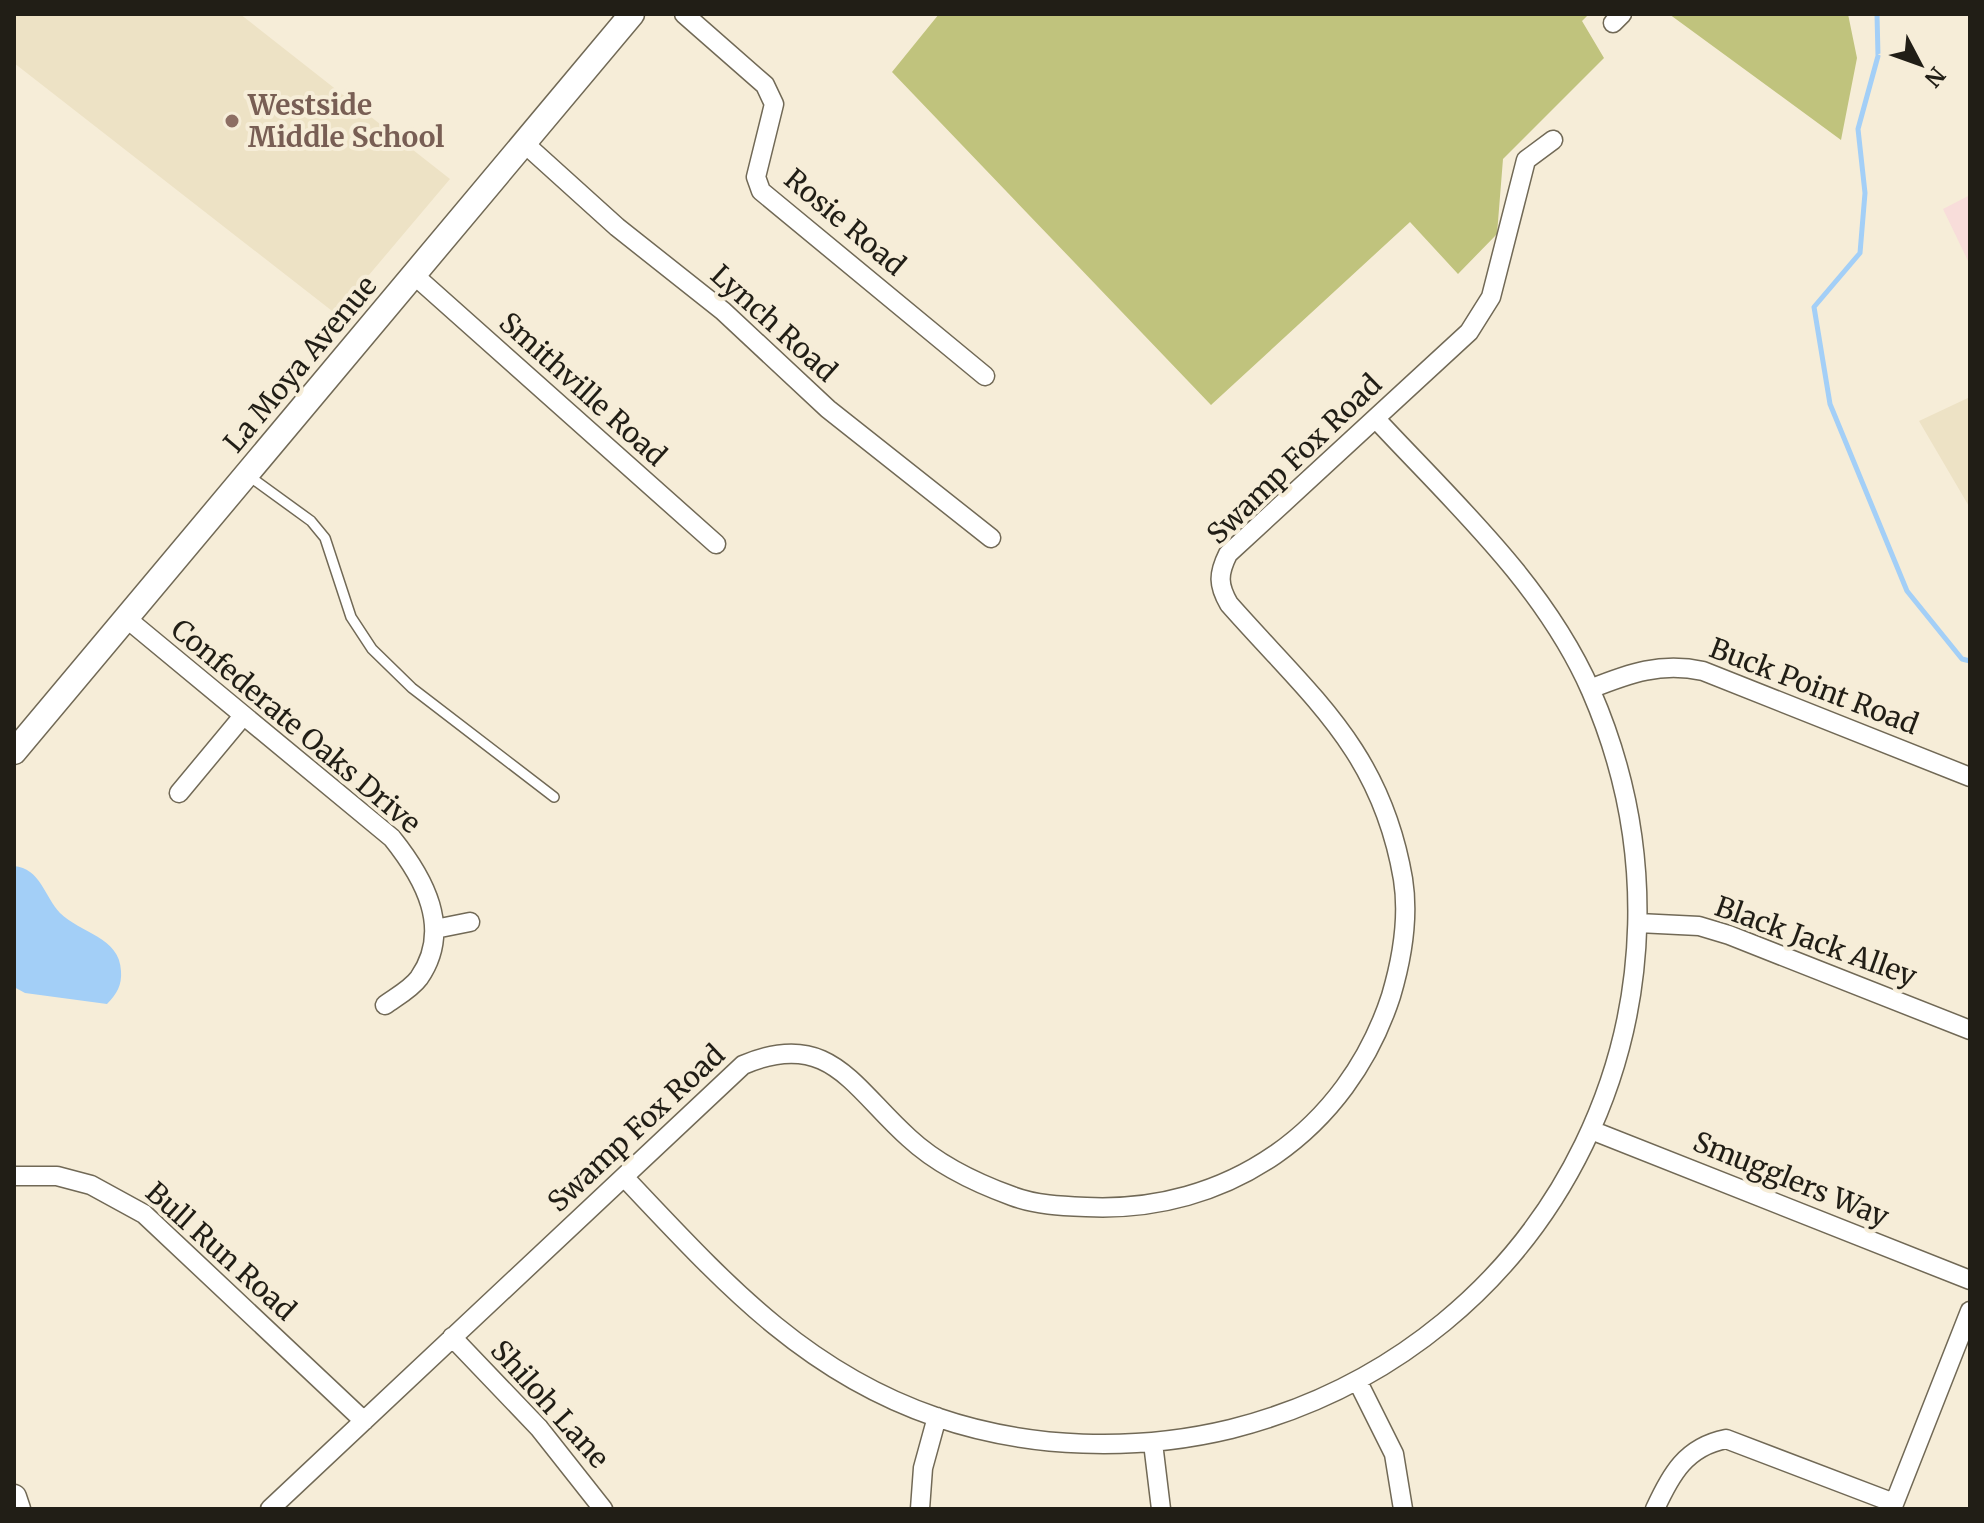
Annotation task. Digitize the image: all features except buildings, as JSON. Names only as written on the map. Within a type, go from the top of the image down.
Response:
[{"type":"street","name":"La Moya Avenue","points":[[14,752],[632,14]]},
{"type":"street","name":"Rosie Road","points":[[684,14],[765,85],[774,104],[756,177],[761,191],[985,376]]},
{"type":"street","name":"Swamp Fox Road","points":[[279,1506],[452,1337],[743,1065],[766,1055],[794,1052],[815,1055],[837,1066],[909,1139],[941,1162],[1015,1198],[1051,1206],[1120,1209],[1170,1202],[1214,1188],[1289,1147],[1317,1121],[1350,1082],[1369,1051],[1397,975],[1404,935],[1404,898],[1396,837],[1362,757],[1337,724],[1229,604],[1220,589],[1220,571],[1228,554],[1469,332],[1491,297],[1526,160],[1553,140]]},
{"type":"street","name":"Lynch Road","points":[[524,143],[617,227],[723,311],[828,409],[991,538]]},
{"type":"street","name":"Smithville Road","points":[[414,275],[716,544]]},
{"type":"street","points":[[624,1177],[734,1293],[791,1341],[834,1370],[937,1417],[1001,1434],[1055,1441],[1153,1443],[1249,1424],[1358,1382],[1446,1323],[1514,1254],[1555,1197],[1591,1130],[1624,1039],[1633,991],[1638,923],[1635,843],[1624,791],[1590,689],[1564,641],[1520,574],[1376,419]]},
{"type":"street","name":"Confederate Oaks Drive","points":[[126,618],[392,838],[417,869],[431,900],[435,929],[428,962],[417,981],[385,1005]]},
{"type":"street","name":"Buck Point Road","points":[[1590,689],[1635,671],[1658,667],[1703,671],[1970,777]]},
{"type":"street","points":[[179,793],[243,716]]},
{"type":"street","points":[[435,929],[470,922]]},
{"type":"street","name":"Black Jack Alley","points":[[1638,923],[1699,926],[1729,935],[1970,1030]]},
{"type":"street","name":"Smugglers Way","points":[[1591,1130],[1970,1280]]},
{"type":"street","name":"Bull Run Road","points":[[14,1176],[57,1176],[91,1185],[144,1214],[364,1421]]},
{"type":"street","points":[[1655,1509],[1671,1476],[1686,1457],[1705,1443],[1726,1439],[1745,1443],[1893,1506],[1970,1311]]},
{"type":"street","name":"Shiloh Lane","points":[[452,1337],[539,1428],[603,1509]]},
{"type":"street","points":[[1358,1382],[1394,1454],[1403,1509]]},
{"type":"street","points":[[920,1509],[923,1468],[937,1417]]},
{"type":"street","points":[[1153,1443],[1161,1509]]},
{"type":"street","points":[[14,1497],[18,1509]]},
{"type":"lane","points":[[246,474],[301,514],[325,538],[351,617],[383,661],[412,688],[554,797]]},
{"type":"shaded area","name":"Westside Middle School","points":[[14,14],[240,14],[450,179],[336,314],[14,63]]},
{"type":"shaded area","points":[[1970,195],[1970,265],[1943,209]]},
{"type":"shaded area","points":[[1970,397],[1970,508],[1919,421]]},
{"type":"green space","points":[[939,14],[1589,14],[1582,21],[1604,58],[1503,159],[1497,234],[1458,274],[1410,222],[1211,405],[892,72]]},
{"type":"green space","points":[[1669,14],[1848,14],[1857,58],[1841,140]]},
{"type":"water","points":[[14,866],[23,868],[36,878],[68,920],[114,950],[119,960],[121,981],[107,1004],[25,993],[14,987]]},
{"type":"waterway","points":[[1877,14],[1878,56],[1858,129],[1865,193],[1860,253],[1814,307],[1830,404],[1907,591],[1962,659],[1970,661]]},
{"type":"place","name":"Westside Middle School","points":[[232,121]]}]
